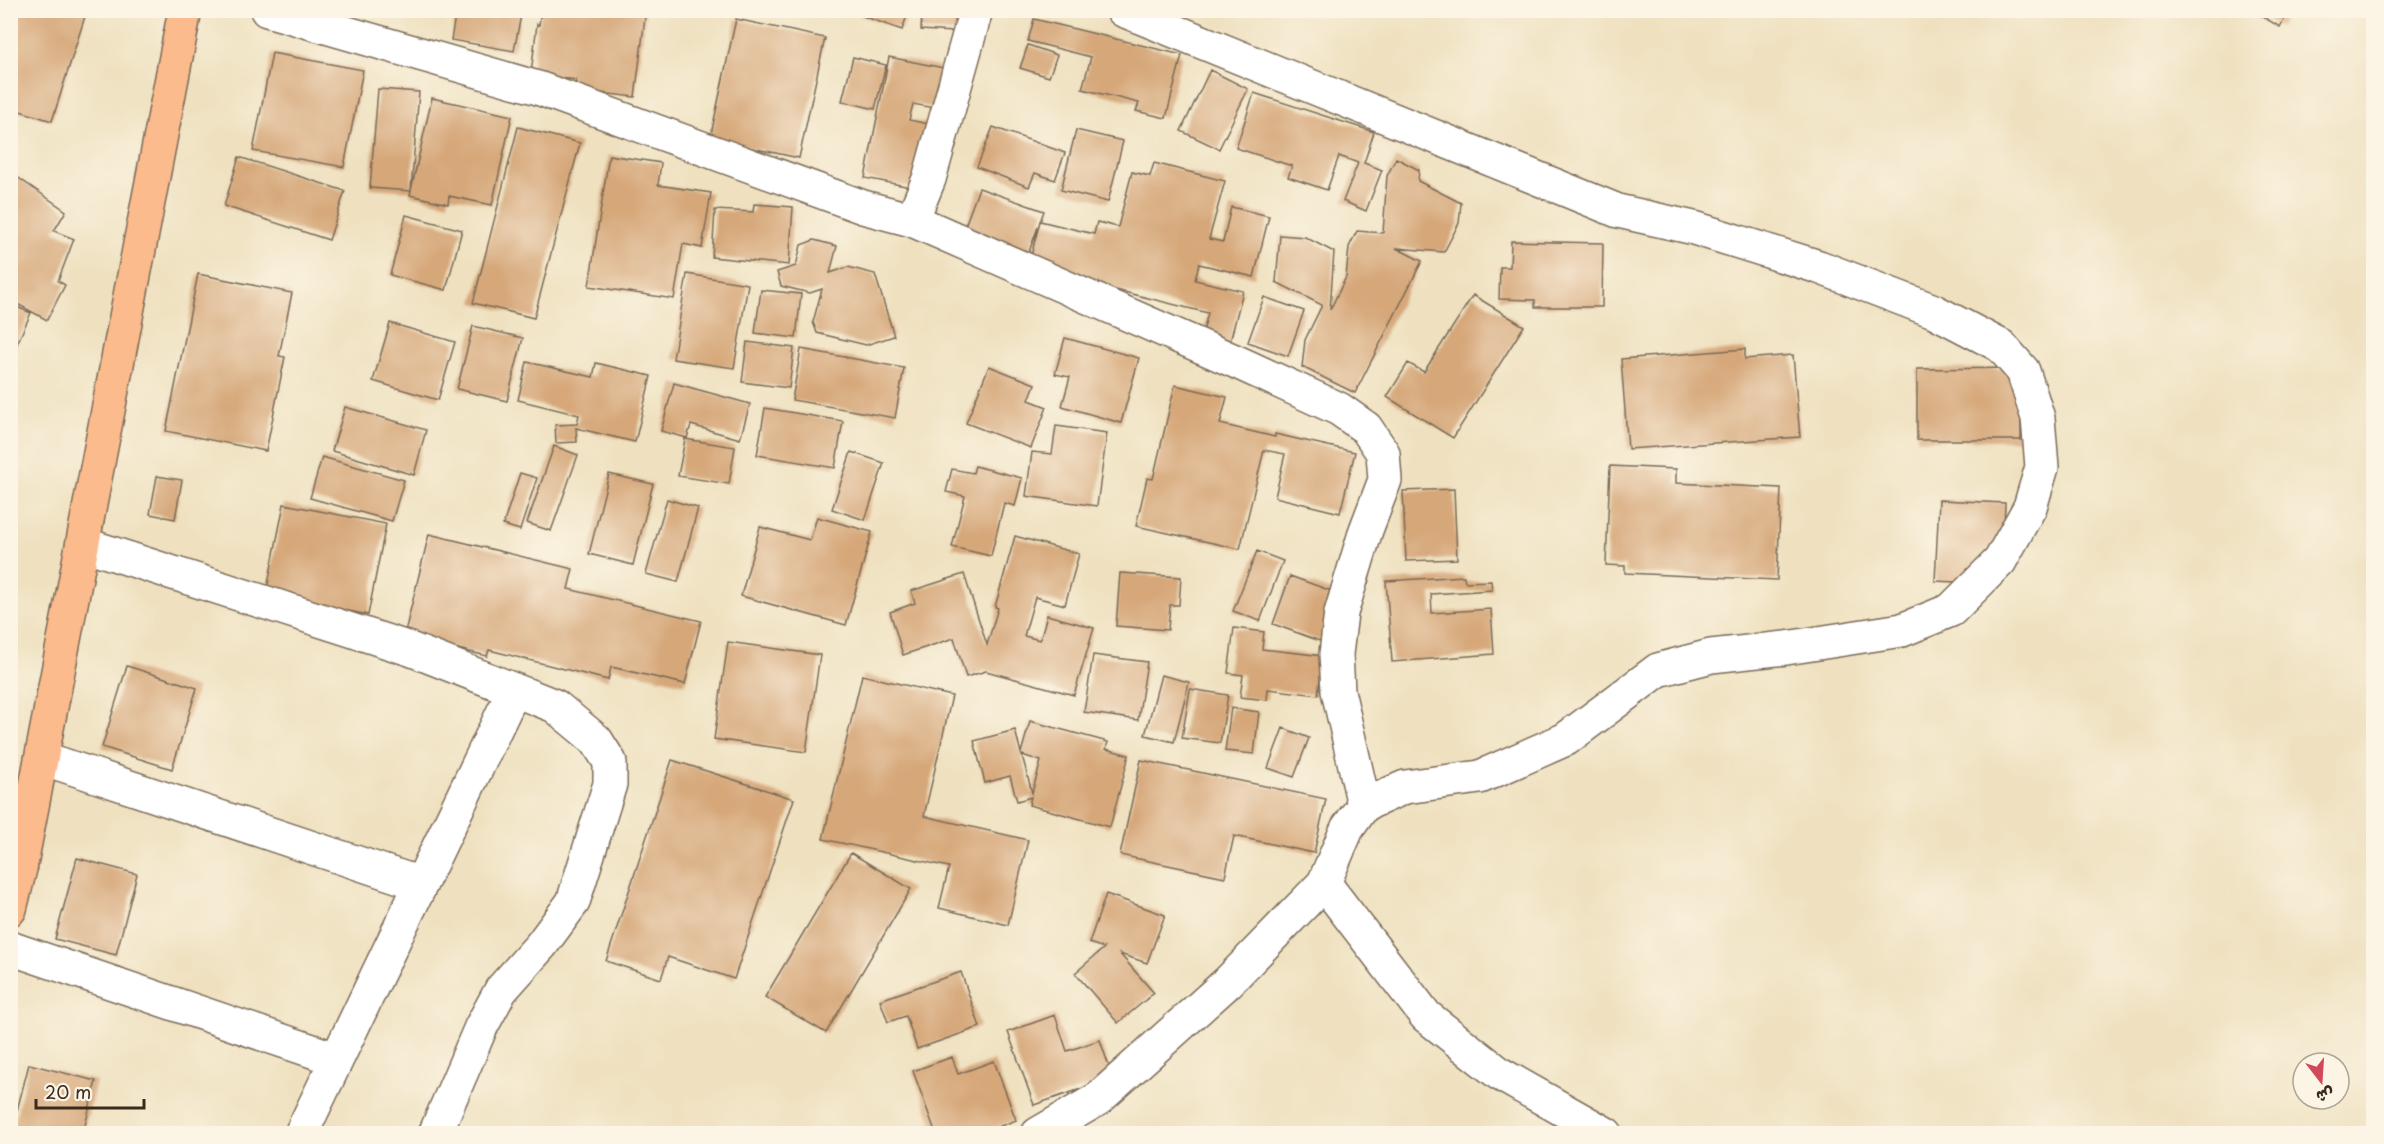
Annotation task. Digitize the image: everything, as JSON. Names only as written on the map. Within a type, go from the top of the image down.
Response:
[{"type":"main road","points":[[10,909],[42,758],[185,10]]},
{"type":"street","points":[[267,10],[538,88],[863,207],[912,220],[1239,363],[1339,409],[1366,428],[1383,453],[1385,480],[1366,530],[1341,612],[1336,654],[1338,691],[1364,805]]},
{"type":"street","points":[[912,220],[929,179],[976,10]]},
{"type":"street","points":[[1038,1134],[1098,1099],[1228,982],[1324,883],[1347,829],[1364,805],[1405,787],[1479,777],[1566,739],[1659,670],[1711,656],[1786,648],[1902,630],[1950,610],[2000,561],[2030,507],[2043,467],[2038,418],[2023,371],[2001,346],[1934,311],[1819,267],[1694,228],[1618,211],[1123,10]]},
{"type":"street","points":[[83,544],[410,649],[555,706],[596,740],[610,762],[610,784],[573,902],[542,944],[501,990],[481,1027],[435,1134]]},
{"type":"street","points":[[301,1134],[514,690]]},
{"type":"street","points":[[42,758],[421,884]]},
{"type":"street","points":[[1324,883],[1426,1016],[1500,1074],[1606,1134]]},
{"type":"street","points":[[10,948],[336,1059]]},
{"type":"building","points":[[10,10],[87,10],[52,121],[10,108]]},
{"type":"building","points":[[456,10],[522,10],[514,51],[451,40]]},
{"type":"building","points":[[541,10],[646,10],[635,97],[575,90],[576,80],[531,74]]},
{"type":"building","points":[[859,10],[909,10],[902,30],[857,14]]},
{"type":"building","points":[[922,10],[971,10],[970,33],[921,30]]},
{"type":"building","points":[[2251,10],[2289,10],[2280,27]]},
{"type":"building","points":[[736,19],[825,38],[799,158],[710,139]]},
{"type":"building","points":[[1034,19],[1182,55],[1166,118],[1136,111],[1139,103],[1082,89],[1091,57],[1028,41]]},
{"type":"building","points":[[1028,45],[1057,55],[1049,77],[1020,68]]},
{"type":"building","points":[[272,53],[363,70],[344,167],[253,151]]},
{"type":"building","points":[[853,57],[886,65],[875,109],[842,101]]},
{"type":"building","points":[[889,57],[959,71],[951,111],[913,104],[909,120],[944,127],[931,191],[865,178]]},
{"type":"building","points":[[1210,70],[1248,89],[1219,149],[1181,131]]},
{"type":"building","points":[[378,89],[419,92],[411,191],[370,188]]},
{"type":"building","points":[[1254,93],[1374,132],[1364,163],[1382,170],[1366,211],[1343,201],[1358,163],[1339,156],[1327,190],[1288,177],[1292,166],[1236,148]]},
{"type":"building","points":[[432,98],[512,116],[492,205],[449,196],[448,204],[410,195]]},
{"type":"building","points":[[518,127],[580,143],[534,318],[473,303]]},
{"type":"building","points":[[993,127],[1065,153],[1055,180],[1035,173],[1029,187],[977,167]]},
{"type":"building","points":[[1076,130],[1123,141],[1108,202],[1061,190]]},
{"type":"building","points":[[609,155],[661,163],[658,185],[711,193],[702,248],[683,244],[674,299],[589,286]]},
{"type":"building","points":[[239,157],[345,191],[329,240],[224,206]]},
{"type":"building","points":[[1396,158],[1419,170],[1418,181],[1461,203],[1459,223],[1444,252],[1396,248],[1422,261],[1355,393],[1302,367],[1305,340],[1322,305],[1276,282],[1280,235],[1305,237],[1334,252],[1330,310],[1346,277],[1349,247],[1357,231],[1383,233],[1387,176]]},
{"type":"building","points":[[1154,163],[1225,181],[1209,239],[1223,242],[1231,207],[1269,216],[1254,277],[1199,264],[1195,280],[1243,291],[1229,346],[1201,339],[1208,313],[1028,268],[1040,221],[1094,234],[1097,222],[1118,227],[1132,172],[1150,176]]},
{"type":"building","points":[[10,172],[66,211],[54,231],[74,239],[58,281],[65,285],[47,320],[10,300]]},
{"type":"building","points":[[979,188],[1044,211],[1024,265],[959,242]]},
{"type":"building","points":[[754,204],[793,207],[789,265],[712,257],[715,210],[753,212]]},
{"type":"building","points":[[406,215],[462,230],[446,290],[390,275]]},
{"type":"building","points":[[814,240],[837,246],[830,273],[848,267],[875,274],[894,336],[866,345],[817,333],[813,322],[822,289],[810,293],[781,286],[777,272],[796,266],[801,245]]},
{"type":"building","points":[[1511,241],[1603,243],[1602,307],[1535,307],[1535,300],[1499,299],[1500,267],[1510,267]]},
{"type":"building","points":[[198,274],[292,293],[279,356],[285,357],[266,451],[166,431]]},
{"type":"building","points":[[687,274],[748,284],[734,368],[673,359]]},
{"type":"building","points":[[761,290],[801,294],[796,338],[755,333]]},
{"type":"building","points":[[1473,295],[1524,326],[1453,438],[1387,397],[1408,363],[1424,372]]},
{"type":"building","points":[[1264,297],[1304,311],[1288,356],[1248,342]]},
{"type":"building","points":[[10,304],[31,313],[10,359]]},
{"type":"building","points":[[390,323],[455,342],[438,400],[373,381]]},
{"type":"building","points":[[473,326],[523,338],[507,401],[457,389]]},
{"type":"building","points":[[1065,338],[1139,358],[1121,423],[1062,406],[1070,377],[1055,374]]},
{"type":"building","points":[[747,342],[794,348],[789,388],[742,382]]},
{"type":"building","points":[[801,349],[904,368],[895,418],[792,400]]},
{"type":"building","points":[[1745,349],[1745,359],[1793,355],[1800,437],[1628,449],[1621,359]]},
{"type":"building","points":[[527,362],[593,377],[596,363],[651,376],[635,442],[576,428],[577,442],[556,443],[555,425],[577,424],[579,415],[518,400]]},
{"type":"building","points":[[989,366],[1035,384],[1029,400],[1047,407],[1031,448],[966,423]]},
{"type":"building","points":[[2021,368],[2021,440],[1917,440],[1917,369]]},
{"type":"building","points":[[674,383],[750,404],[740,439],[691,425],[687,438],[661,431]]},
{"type":"building","points":[[1175,385],[1227,397],[1220,424],[1355,452],[1340,513],[1275,497],[1285,454],[1264,450],[1240,549],[1136,526],[1147,478],[1153,479]]},
{"type":"building","points":[[345,407],[426,430],[414,475],[332,451]]},
{"type":"building","points":[[765,408],[843,421],[835,468],[757,455]]},
{"type":"building","points":[[1056,426],[1107,433],[1097,506],[1026,496],[1032,452],[1052,454]]},
{"type":"building","points":[[685,439],[735,447],[729,484],[678,476]]},
{"type":"building","points":[[554,446],[578,455],[551,531],[527,523]]},
{"type":"building","points":[[851,452],[884,463],[865,520],[832,509]]},
{"type":"building","points":[[322,457],[404,480],[392,521],[310,498]]},
{"type":"building","points":[[975,466],[1022,478],[1015,506],[1004,503],[991,556],[952,547],[965,496],[946,492],[952,469],[973,473]]},
{"type":"building","points":[[1610,466],[1676,469],[1676,483],[1781,488],[1777,580],[1625,573],[1625,566],[1606,565]]},
{"type":"building","points":[[520,473],[537,478],[520,530],[503,525]]},
{"type":"building","points":[[609,474],[653,484],[633,565],[589,554]]},
{"type":"building","points":[[157,476],[182,480],[175,519],[150,514]]},
{"type":"building","points":[[1454,489],[1457,559],[1406,561],[1403,491]]},
{"type":"building","points":[[667,499],[698,508],[678,582],[646,574]]},
{"type":"building","points":[[1939,500],[2005,503],[2002,584],[1935,581]]},
{"type":"building","points":[[284,504],[386,524],[368,615],[266,594]]},
{"type":"building","points":[[817,517],[872,532],[846,625],[741,596],[760,527],[810,540]]},
{"type":"building","points":[[429,534],[573,569],[568,589],[701,621],[685,684],[611,667],[608,680],[489,650],[487,656],[404,636]]},
{"type":"building","points":[[1015,536],[1079,554],[1065,605],[1035,597],[1024,636],[1040,640],[1047,615],[1094,628],[1074,695],[986,671],[966,677],[954,638],[903,655],[890,612],[915,603],[911,591],[964,574],[987,645]]},
{"type":"building","points":[[1257,551],[1283,561],[1260,621],[1233,611]]},
{"type":"building","points":[[1120,573],[1181,577],[1179,605],[1170,605],[1168,630],[1116,626]]},
{"type":"building","points":[[1290,576],[1345,596],[1328,644],[1273,624]]},
{"type":"building","points":[[1464,576],[1465,582],[1491,581],[1492,590],[1431,594],[1432,613],[1491,609],[1494,654],[1392,662],[1386,581]]},
{"type":"building","points":[[1234,628],[1264,632],[1262,649],[1323,656],[1318,695],[1268,689],[1267,700],[1240,697],[1243,675],[1228,673]]},
{"type":"building","points":[[728,642],[820,655],[806,752],[714,739]]},
{"type":"building","points":[[1093,655],[1147,662],[1138,720],[1084,712]]},
{"type":"building","points":[[127,666],[197,688],[172,769],[102,747]]},
{"type":"building","points":[[862,675],[952,696],[924,816],[1028,840],[1008,925],[939,908],[949,867],[823,839]]},
{"type":"building","points":[[1161,675],[1189,682],[1174,742],[1145,735]]},
{"type":"building","points":[[1190,689],[1228,695],[1220,743],[1182,738]]},
{"type":"building","points":[[1231,708],[1259,712],[1254,754],[1225,751]]},
{"type":"building","points":[[1030,721],[1108,742],[1106,749],[1129,755],[1110,827],[1029,805],[1031,797],[1017,801],[1010,776],[985,783],[974,741],[1015,730],[1021,753]],"holes":[[[1022,755],[1041,761],[1032,793]]]},
{"type":"building","points":[[1283,728],[1309,738],[1294,777],[1268,768]]},
{"type":"building","points":[[672,760],[794,799],[734,979],[668,957],[661,979],[606,961]]},
{"type":"building","points":[[1141,760],[1326,799],[1314,853],[1234,836],[1225,877],[1120,855]]},
{"type":"building","points":[[851,853],[911,889],[826,1033],[765,997]]},
{"type":"building","points":[[77,858],[137,874],[116,955],[55,939]]},
{"type":"building","points":[[1106,894],[1165,915],[1147,963],[1120,954],[1154,993],[1118,1023],[1075,973],[1104,948],[1089,943]]},
{"type":"building","points":[[961,972],[980,1027],[917,1049],[906,1016],[888,1022],[880,1000]]},
{"type":"building","points":[[1055,1015],[1067,1051],[1100,1040],[1113,1078],[1034,1105],[1008,1032]]},
{"type":"building","points":[[952,1057],[958,1074],[994,1061],[1016,1120],[980,1134],[936,1134],[913,1071]]},
{"type":"building","points":[[29,1064],[96,1081],[83,1134],[11,1134]]}]
